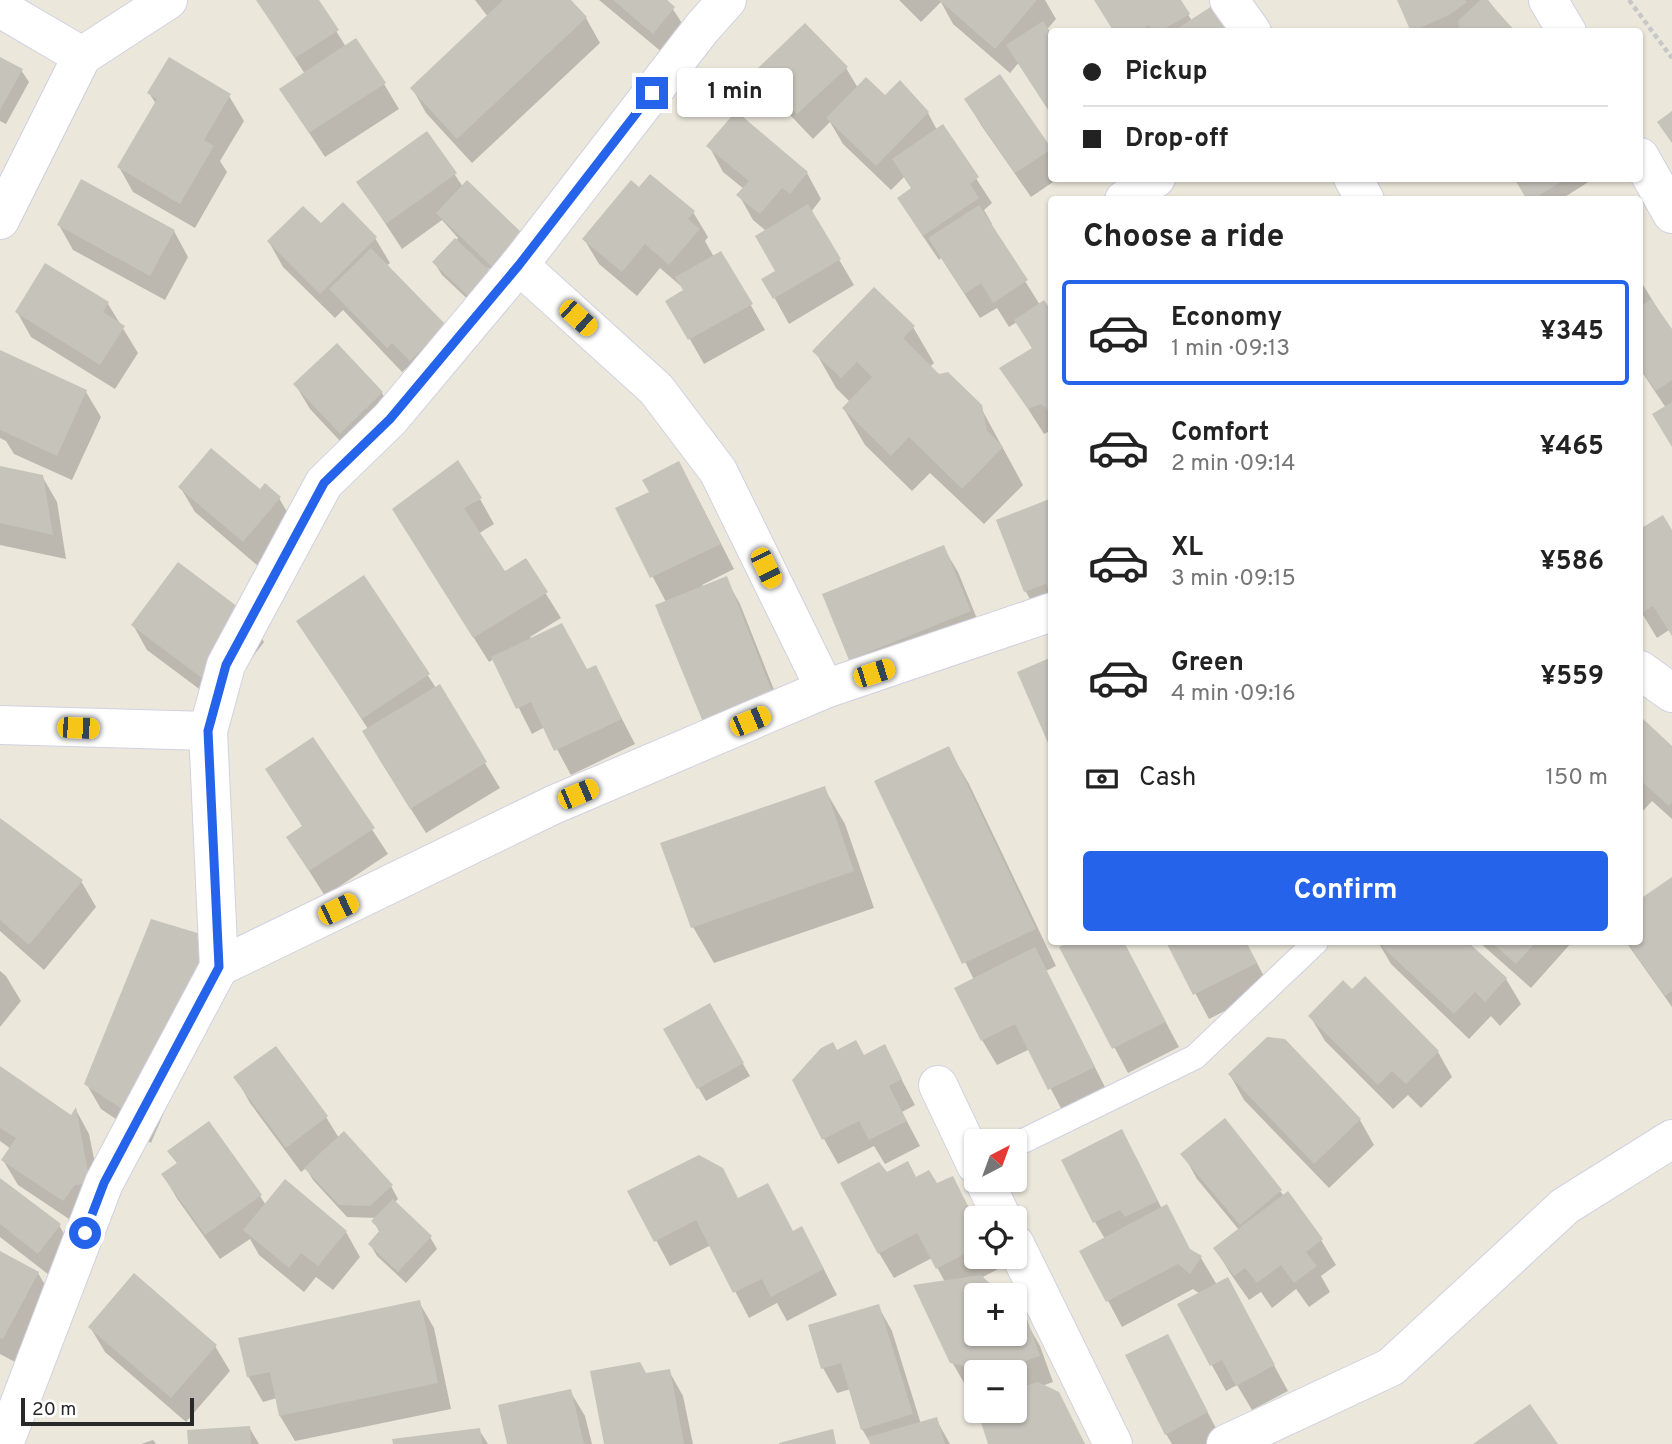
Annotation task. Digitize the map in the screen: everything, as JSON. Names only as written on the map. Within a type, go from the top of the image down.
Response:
[{"type":"street","points":[[0,220],[82,56],[168,0]]},
{"type":"street","points":[[4,1444],[104,1183],[219,967],[208,731],[226,665],[324,483],[390,419],[519,265],[702,28],[727,0]]},
{"type":"street","points":[[1229,0],[1249,28]]},
{"type":"street","points":[[1548,0],[1565,28]]},
{"type":"street","points":[[0,8],[82,56]]},
{"type":"street","points":[[1643,163],[1672,214]]},
{"type":"street","points":[[1130,196],[1150,182]]},
{"type":"street","points":[[519,265],[656,389],[718,471],[825,689]]},
{"type":"street","points":[[219,967],[553,805],[825,689],[1048,613]]},
{"type":"street","points":[[1643,672],[1672,693]]},
{"type":"street","points":[[0,726],[208,731]]},
{"type":"street","points":[[938,1085],[964,1139]]},
{"type":"street","points":[[1226,1444],[1391,1367],[1565,1206],[1672,1139]]},
{"type":"street","points":[[1027,1268],[1113,1444]]},
{"type":"lane","points":[[1027,1139],[1195,1057],[1313,945]]},
{"type":"path","points":[[1629,0],[1672,58]]},
{"type":"building","points":[[256,0],[319,0],[339,30],[295,58]]},
{"type":"building","points":[[503,0],[571,0],[587,17],[457,139],[410,88]]},
{"type":"building","points":[[613,0],[667,0],[675,7],[653,34]]},
{"type":"building","points":[[939,0],[1037,0],[995,49]]},
{"type":"building","points":[[1094,0],[1181,0],[1190,14],[1166,28],[1151,28],[1149,25],[1144,28],[1112,28]]},
{"type":"building","points":[[1397,0],[1467,2],[1449,15],[1420,28],[1409,28]]},
{"type":"building","points":[[1480,0],[1487,0],[1512,28],[1459,28],[1458,21]]},
{"type":"building","points":[[1212,6],[1226,28],[1178,28]]},
{"type":"building","points":[[1043,21],[1048,29],[1048,110],[1006,45]]},
{"type":"building","points":[[805,23],[848,67],[797,114],[755,71]]},
{"type":"building","points":[[356,38],[386,83],[309,133],[279,89]]},
{"type":"building","points":[[0,57],[23,69],[0,110]]},
{"type":"building","points":[[169,57],[231,94],[204,140],[214,146],[180,204],[117,167],[157,99],[147,93]]},
{"type":"building","points":[[1000,74],[1048,143],[1048,152],[1015,173],[964,99]]},
{"type":"building","points":[[866,77],[885,95],[900,80],[929,112],[876,166],[826,118]]},
{"type":"building","points":[[736,111],[808,172],[790,194],[782,188],[760,214],[736,195],[749,181],[706,146]]},
{"type":"building","points":[[1672,111],[1672,143],[1657,122]]},
{"type":"building","points":[[943,124],[979,177],[970,184],[979,198],[923,236],[897,198],[911,188],[892,159]]},
{"type":"building","points":[[427,131],[457,173],[386,224],[356,182]]},
{"type":"building","points":[[650,174],[695,211],[688,219],[700,229],[669,265],[645,244],[622,272],[582,239],[631,180],[639,187]]},
{"type":"building","points":[[81,179],[175,230],[150,276],[57,225]]},
{"type":"building","points":[[467,180],[525,236],[494,269],[436,213]]},
{"type":"building","points":[[1516,182],[1561,182],[1538,196],[1525,196]]},
{"type":"building","points":[[343,202],[377,237],[320,294],[267,241],[303,206],[321,223]]},
{"type":"building","points":[[808,204],[841,259],[773,299],[761,279],[775,271],[755,236]]},
{"type":"building","points":[[979,205],[1028,280],[993,303],[981,283],[965,294],[928,238]]},
{"type":"building","points":[[455,238],[491,272],[468,296],[432,262]]},
{"type":"building","points":[[371,248],[446,325],[410,361],[392,343],[387,348],[329,289]]},
{"type":"building","points":[[721,251],[753,304],[688,340],[665,301],[683,290],[675,277]]},
{"type":"building","points":[[45,263],[109,302],[103,312],[125,326],[100,365],[15,312]]},
{"type":"building","points":[[874,287],[915,326],[903,338],[939,374],[948,372],[982,405],[987,431],[1003,447],[962,489],[909,437],[891,456],[842,408],[872,377],[857,362],[841,378],[812,351]]},
{"type":"building","points":[[1651,299],[1672,329],[1672,380],[1656,391],[1643,372],[1643,305]]},
{"type":"building","points":[[1044,300],[1048,306],[1048,410],[1041,404],[1028,409],[999,368],[1032,348],[1014,320]]},
{"type":"building","points":[[337,343],[383,392],[340,434],[293,384]]},
{"type":"building","points":[[0,350],[87,390],[57,456],[0,430]]},
{"type":"building","points":[[1672,402],[1672,447],[1652,414]]},
{"type":"building","points":[[211,448],[260,489],[265,483],[281,497],[243,542],[178,487]]},
{"type":"building","points":[[458,460],[482,498],[464,508],[505,571],[526,558],[548,592],[473,638],[392,509]]},
{"type":"building","points":[[679,461],[721,544],[650,578],[615,508],[649,492],[642,480]]},
{"type":"building","points":[[0,466],[43,475],[53,535],[0,523]]},
{"type":"building","points":[[1048,500],[1048,588],[1046,584],[1024,592],[996,520]]},
{"type":"building","points":[[1663,515],[1672,530],[1672,636],[1653,606],[1643,613],[1643,527]]},
{"type":"building","points":[[944,545],[971,611],[849,660],[822,594]]},
{"type":"building","points":[[178,562],[250,616],[203,679],[131,625]]},
{"type":"building","points":[[364,575],[430,674],[362,719],[296,621]]},
{"type":"building","points":[[727,576],[773,694],[703,722],[655,605]]},
{"type":"building","points":[[562,623],[587,669],[596,665],[622,719],[554,751],[531,702],[516,709],[491,657]]},
{"type":"building","points":[[1048,659],[1048,743],[1017,672]]},
{"type":"building","points":[[440,684],[487,762],[410,809],[362,731]]},
{"type":"building","points":[[1643,719],[1672,746],[1672,802],[1669,806],[1643,783]]},
{"type":"building","points":[[313,737],[375,828],[309,871],[286,837],[302,826],[265,769]]},
{"type":"building","points":[[949,746],[1036,929],[962,964],[874,781]]},
{"type":"building","points":[[825,786],[854,871],[691,928],[660,843]]},
{"type":"building","points":[[0,818],[83,880],[29,945],[0,920]]},
{"type":"building","points":[[1672,877],[1672,991],[1665,996],[1629,945],[1643,945],[1643,897]]},
{"type":"building","points":[[151,919],[214,938],[137,1119],[84,1084]]},
{"type":"building","points":[[1126,945],[1166,1022],[1112,1049],[1059,947]]},
{"type":"building","points":[[1168,945],[1248,945],[1257,963],[1193,995]]},
{"type":"building","points":[[1380,945],[1471,945],[1507,978],[1485,1002],[1475,992],[1454,1014]]},
{"type":"building","points":[[1494,945],[1533,945],[1516,964]]},
{"type":"building","points":[[1035,947],[1095,1067],[1048,1090],[1015,1024],[981,1041],[954,988]]},
{"type":"building","points":[[1365,976],[1439,1051],[1406,1084],[1392,1071],[1378,1085],[1308,1016],[1343,980],[1352,989]]},
{"type":"building","points":[[710,1003],[744,1063],[697,1089],[663,1029]]},
{"type":"building","points":[[1267,1037],[1285,1039],[1361,1119],[1314,1164],[1228,1074]]},
{"type":"building","points":[[856,1040],[864,1055],[885,1044],[902,1079],[889,1086],[907,1121],[869,1140],[859,1121],[822,1140],[792,1080],[821,1048],[833,1042],[837,1050]]},
{"type":"building","points":[[276,1046],[328,1116],[286,1148],[233,1077]]},
{"type":"building","points":[[0,1066],[71,1115],[76,1107],[90,1183],[75,1185],[63,1201],[1,1160],[16,1138],[0,1128]]},
{"type":"building","points":[[1225,1118],[1282,1190],[1240,1225],[1180,1154]]},
{"type":"building","points":[[209,1121],[262,1195],[205,1235],[161,1174],[177,1163],[167,1151]]},
{"type":"building","points":[[1122,1129],[1158,1201],[1125,1217],[1120,1210],[1093,1223],[1061,1160]]},
{"type":"building","points":[[344,1131],[393,1185],[370,1206],[339,1205],[304,1168]]},
{"type":"building","points":[[699,1155],[723,1168],[738,1198],[768,1183],[793,1231],[802,1226],[824,1269],[771,1297],[762,1279],[733,1293],[696,1220],[654,1242],[627,1191]]},
{"type":"building","points":[[908,1161],[916,1177],[929,1170],[937,1183],[953,1176],[968,1206],[964,1206],[964,1254],[936,1269],[917,1233],[878,1254],[840,1183],[879,1162],[887,1172]]},
{"type":"building","points":[[0,1178],[61,1224],[38,1254],[0,1224]]},
{"type":"building","points":[[285,1179],[347,1231],[318,1266],[301,1253],[289,1268],[243,1230]]},
{"type":"building","points":[[1288,1191],[1323,1239],[1306,1252],[1317,1266],[1294,1283],[1281,1265],[1257,1283],[1245,1268],[1234,1276],[1213,1248]]},
{"type":"building","points":[[393,1199],[432,1236],[398,1272],[368,1244],[380,1230],[371,1221]]},
{"type":"building","points":[[1167,1204],[1190,1249],[1202,1256],[1190,1274],[1178,1264],[1106,1302],[1079,1251]]},
{"type":"building","points":[[0,1251],[39,1272],[3,1339],[0,1338]]},
{"type":"building","points":[[134,1273],[217,1345],[171,1398],[88,1327]]},
{"type":"building","points":[[981,1275],[989,1283],[964,1283],[964,1346],[1027,1346],[1027,1319],[1040,1356],[1027,1360],[964,1360],[964,1366],[950,1363],[913,1285]]},
{"type":"building","points":[[1228,1277],[1275,1365],[1236,1386],[1222,1360],[1210,1366],[1177,1304]]},
{"type":"building","points":[[420,1300],[438,1383],[279,1416],[270,1372],[247,1377],[238,1338]]},
{"type":"building","points":[[879,1304],[913,1414],[861,1430],[841,1363],[821,1369],[808,1325]]},
{"type":"building","points":[[1168,1334],[1208,1412],[1165,1435],[1125,1355]]},
{"type":"building","points":[[640,1362],[646,1373],[670,1369],[684,1444],[604,1444],[590,1371]]},
{"type":"building","points":[[1038,1382],[1059,1392],[1085,1444],[988,1444],[981,1423],[1027,1423],[1027,1385]]},
{"type":"building","points":[[571,1389],[584,1444],[507,1444],[498,1405]]},
{"type":"building","points":[[1530,1404],[1558,1444],[1473,1444]]},
{"type":"building","points":[[937,1417],[945,1444],[870,1444],[868,1437]]},
{"type":"building","points":[[250,1426],[251,1444],[188,1444],[187,1430]]},
{"type":"building","points":[[480,1428],[482,1444],[393,1444],[392,1439]]},
{"type":"building","points":[[833,1429],[836,1444],[779,1444],[779,1443]]},
{"type":"route","points":[[85,1233],[104,1183],[219,967],[208,731],[226,665],[324,483],[390,419],[519,265],[652,93]]}]
